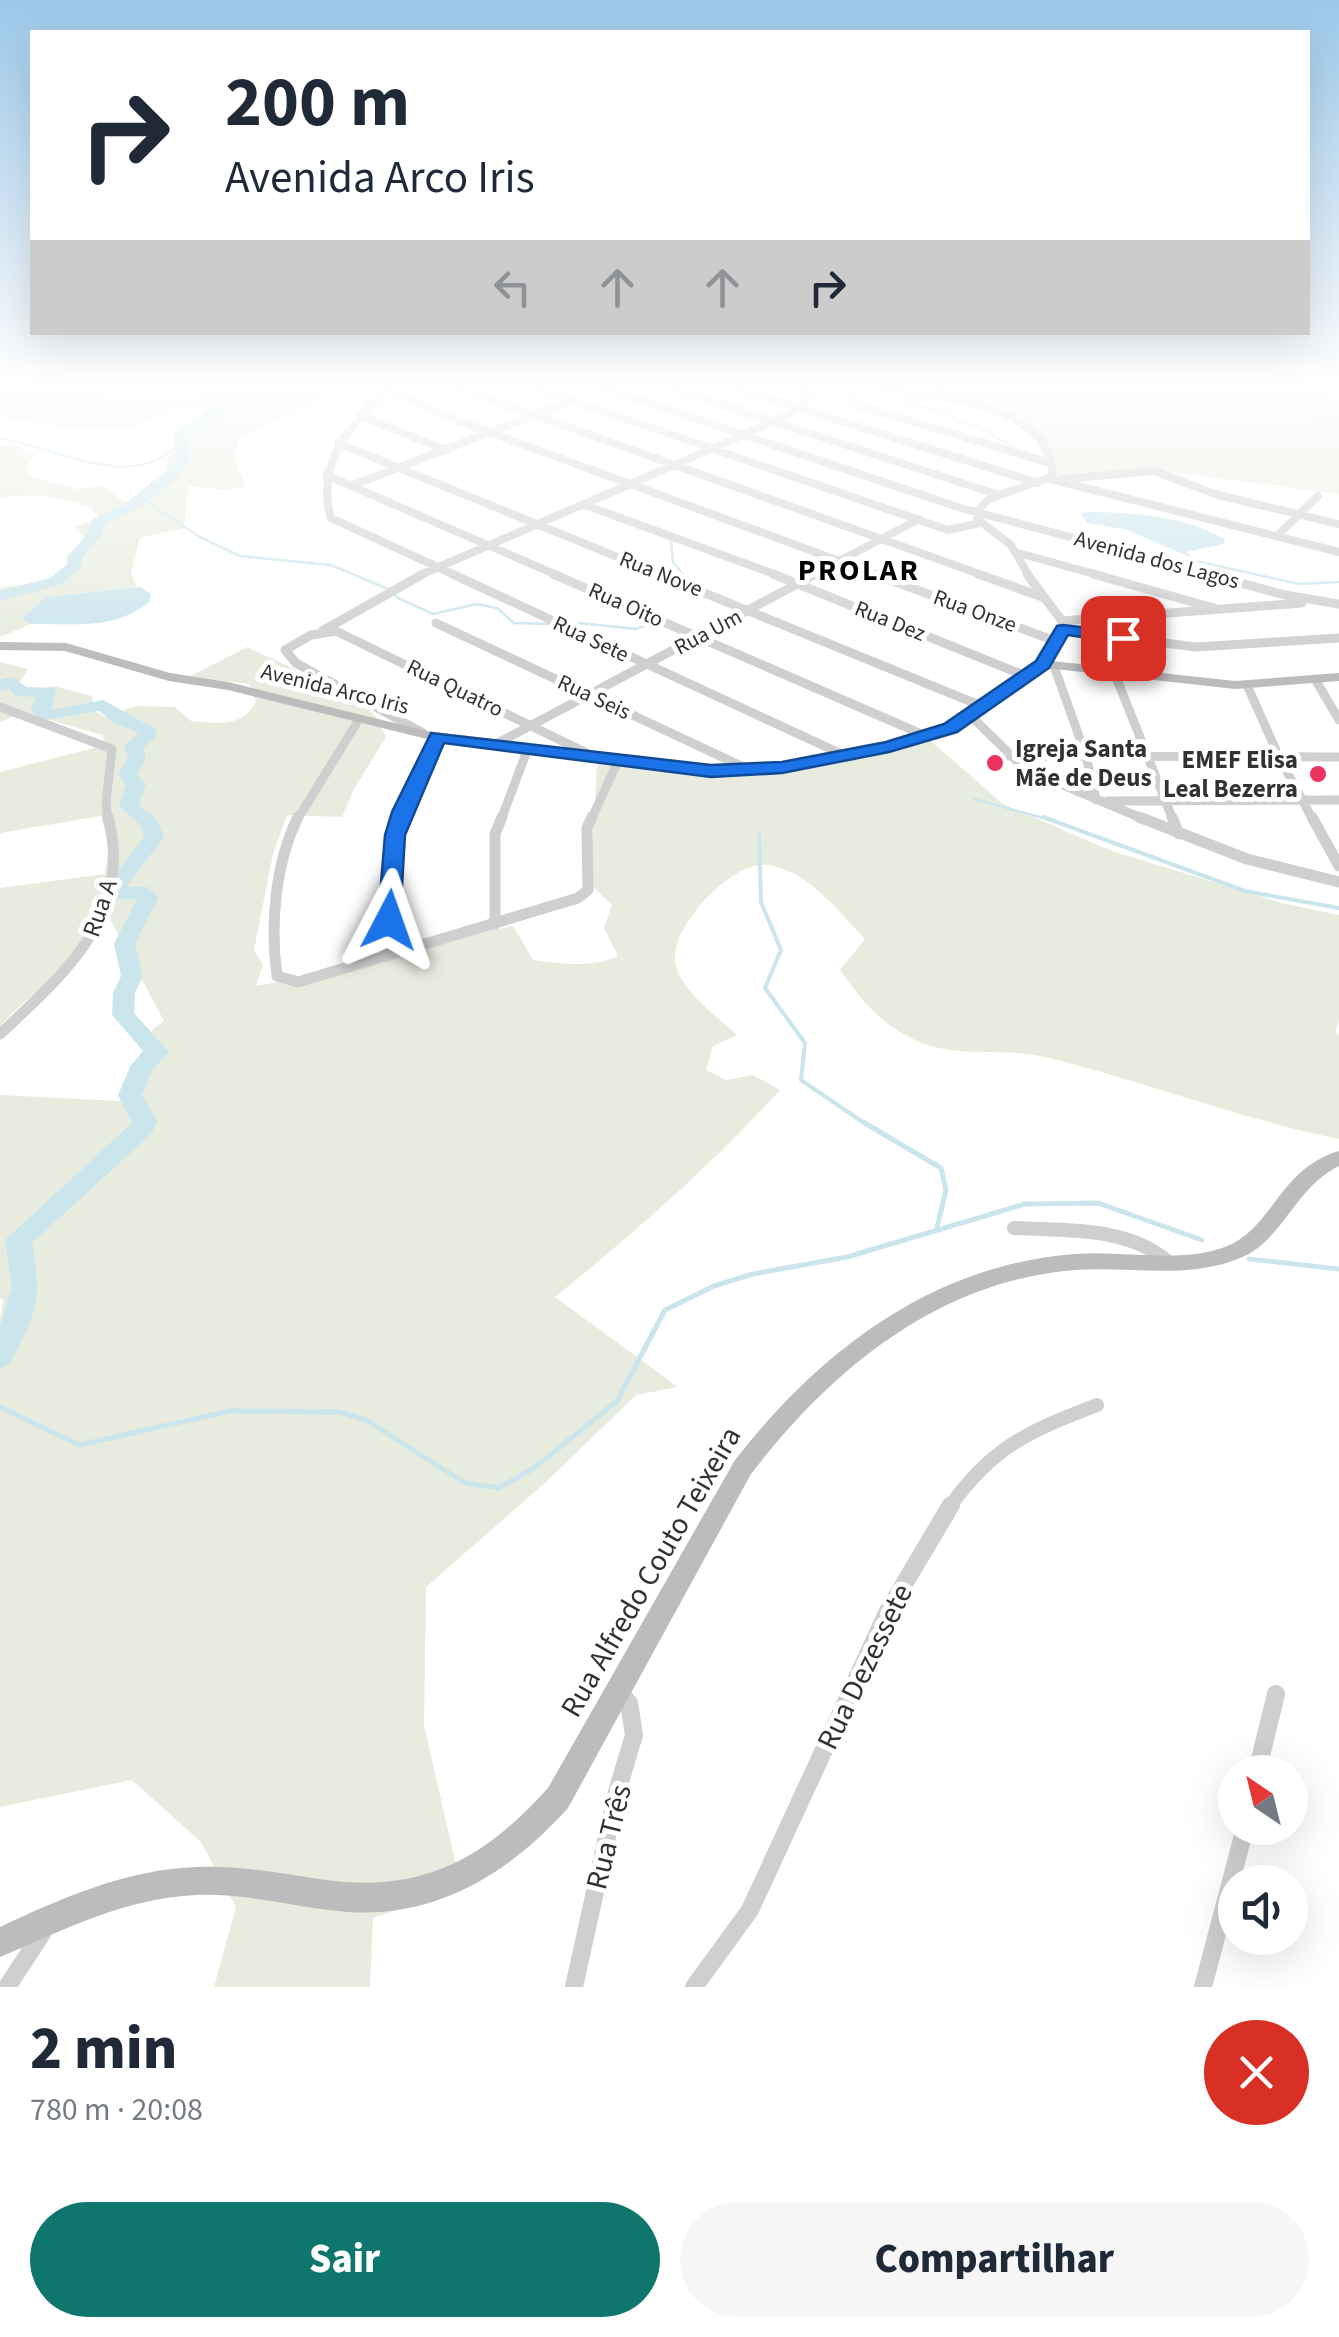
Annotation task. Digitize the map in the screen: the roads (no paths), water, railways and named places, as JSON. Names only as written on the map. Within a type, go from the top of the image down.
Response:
[{"type":"street","name":"Rua Oito","points":[[326,475],[926,736]]},
{"type":"street","name":"Rua Sete","points":[[326,475],[328,515],[336,522],[846,756]]},
{"type":"street","points":[[351,486],[381,475]]},
{"type":"street","name":"Rua Nove","points":[[419,475],[751,610],[977,712]]},
{"type":"street","name":"Rua Onze","points":[[607,475],[1058,642]]},
{"type":"street","points":[[387,956],[395,835],[432,736],[296,663],[285,650],[434,567],[653,475]]},
{"type":"street","points":[[704,475],[1045,598]]},
{"type":"street","points":[[791,475],[954,531],[980,523]]},
{"type":"street","name":"Avenida dos Lagos","points":[[866,475],[977,511],[1339,604]]},
{"type":"street","points":[[937,475],[999,495]]},
{"type":"street","points":[[1012,475],[1038,483]]},
{"type":"street","points":[[1053,480],[1054,475]]},
{"type":"street","points":[[1105,475],[1038,483],[999,495],[980,504],[977,511],[980,523],[1008,541],[1063,625],[1196,646],[1339,638]]},
{"type":"street","points":[[1171,475],[1218,495],[1339,524]]},
{"type":"street","points":[[1053,480],[1339,552]]},
{"type":"street","points":[[1277,536],[1318,496]]},
{"type":"street","name":"Rua Dez","points":[[585,504],[801,584],[1026,676]]},
{"type":"street","name":"Rua Um","points":[[496,744],[919,519]]},
{"type":"street","points":[[1015,552],[1223,610]]},
{"type":"street","points":[[1063,625],[1322,602],[1339,615]]},
{"type":"street","name":"Rua Seis","points":[[436,623],[752,772]]},
{"type":"street","name":"Avenida Arco Iris","points":[[0,646],[66,647],[168,677],[228,686],[358,721],[432,736],[618,761],[752,772],[846,756],[926,736],[977,712],[1048,665],[1063,625]]},
{"type":"street","name":"Rua Quatro","points":[[322,631],[336,631],[596,758]]},
{"type":"street","points":[[1097,801],[1086,756],[1048,665],[1247,686],[1339,677]]},
{"type":"street","points":[[1114,672],[1179,834]]},
{"type":"street","points":[[1314,679],[1339,720]]},
{"type":"street","points":[[1247,686],[1279,756],[1339,866]]},
{"type":"street","name":"Rua A","points":[[0,707],[112,749],[115,759],[106,804],[117,854],[96,934],[45,992],[0,1034]]},
{"type":"street","points":[[977,712],[1010,756],[1035,776],[1268,866],[1339,882]]},
{"type":"street","points":[[358,721],[296,819],[288,844],[272,949],[276,976],[287,982],[562,905],[588,890],[587,828],[618,761]]},
{"type":"street","points":[[496,924],[495,834],[528,748]]},
{"type":"street","points":[[1010,756],[1339,757]]},
{"type":"street","points":[[1097,801],[1339,800]]},
{"type":"street","name":"Rua Alfredo Couto Teixeira","points":[[0,1942],[53,1916],[171,1883],[214,1880],[348,1897],[384,1897],[452,1882],[507,1850],[537,1824],[558,1798],[743,1467],[770,1430],[842,1364],[925,1305],[967,1284],[1040,1265],[1212,1258],[1244,1248],[1302,1179],[1339,1158]]},
{"type":"street","points":[[1014,1228],[1136,1242],[1159,1251],[1166,1260]]},
{"type":"street","name":"Rua Dezessete","points":[[694,1987],[750,1910],[888,1611],[935,1528],[966,1484],[1000,1451],[1030,1430],[1097,1405]]},
{"type":"street","name":"Rua Três","points":[[574,1987],[634,1735],[629,1702],[619,1692]]},
{"type":"street","points":[[1261,1755],[1276,1694]]},
{"type":"street","points":[[1203,1987],[1240,1845]]},
{"type":"street","points":[[6,1987],[53,1916]]},
{"type":"water","points":[[1080,514],[1175,520],[1209,531],[1225,539],[1224,544],[1180,553],[1128,530],[1088,523]]},
{"type":"water","points":[[140,587],[151,594],[149,602],[122,618],[78,624],[31,624],[22,619],[45,597]]},
{"type":"waterway","points":[[0,596],[56,581],[75,565],[75,556],[94,536],[98,522],[129,508],[170,475]]},
{"type":"waterway","points":[[140,497],[200,537],[240,556],[331,565],[388,589],[398,598],[433,614],[476,604],[497,608],[514,623],[552,624]]},
{"type":"waterway","points":[[671,540],[673,562],[686,578]]},
{"type":"waterway","points":[[1182,551],[1196,561],[1299,584],[1339,582]]},
{"type":"waterway","points":[[579,623],[636,629],[655,622]]},
{"type":"waterway","points":[[0,686],[12,682],[22,692],[47,692],[40,707],[45,717],[103,705],[120,719],[148,730],[148,735],[133,746],[137,758],[127,774],[136,785],[129,806],[150,824],[154,837],[115,888],[118,895],[141,891],[148,898],[125,944],[126,964],[132,976],[124,993],[123,1015],[157,1052],[143,1065],[130,1095],[145,1121],[143,1127],[18,1240],[26,1287],[23,1306],[0,1356]]},
{"type":"waterway","points":[[974,799],[1051,820]]},
{"type":"waterway","points":[[1043,817],[1245,891],[1339,908]]},
{"type":"waterway","points":[[759,835],[761,902],[781,950],[765,988],[805,1043],[801,1080],[867,1125]]},
{"type":"waterway","points":[[863,1122],[941,1168],[946,1190],[937,1228]]},
{"type":"waterway","points":[[0,1407],[79,1445],[230,1411],[339,1412],[366,1420],[465,1483],[499,1488],[534,1468],[617,1401],[665,1310],[714,1286],[753,1274],[847,1257],[1025,1204],[1098,1203],[1202,1240]]},
{"type":"waterway","points":[[1249,1259],[1339,1269]]},
{"type":"place","name":"Igreja Santa Mãe de Deus","points":[[995,763]]},
{"type":"place","name":"EMEF Elisa Leal Bezerra","points":[[1318,774]]},
{"type":"district","name":"PROLAR","points":[[859,570]]}]
